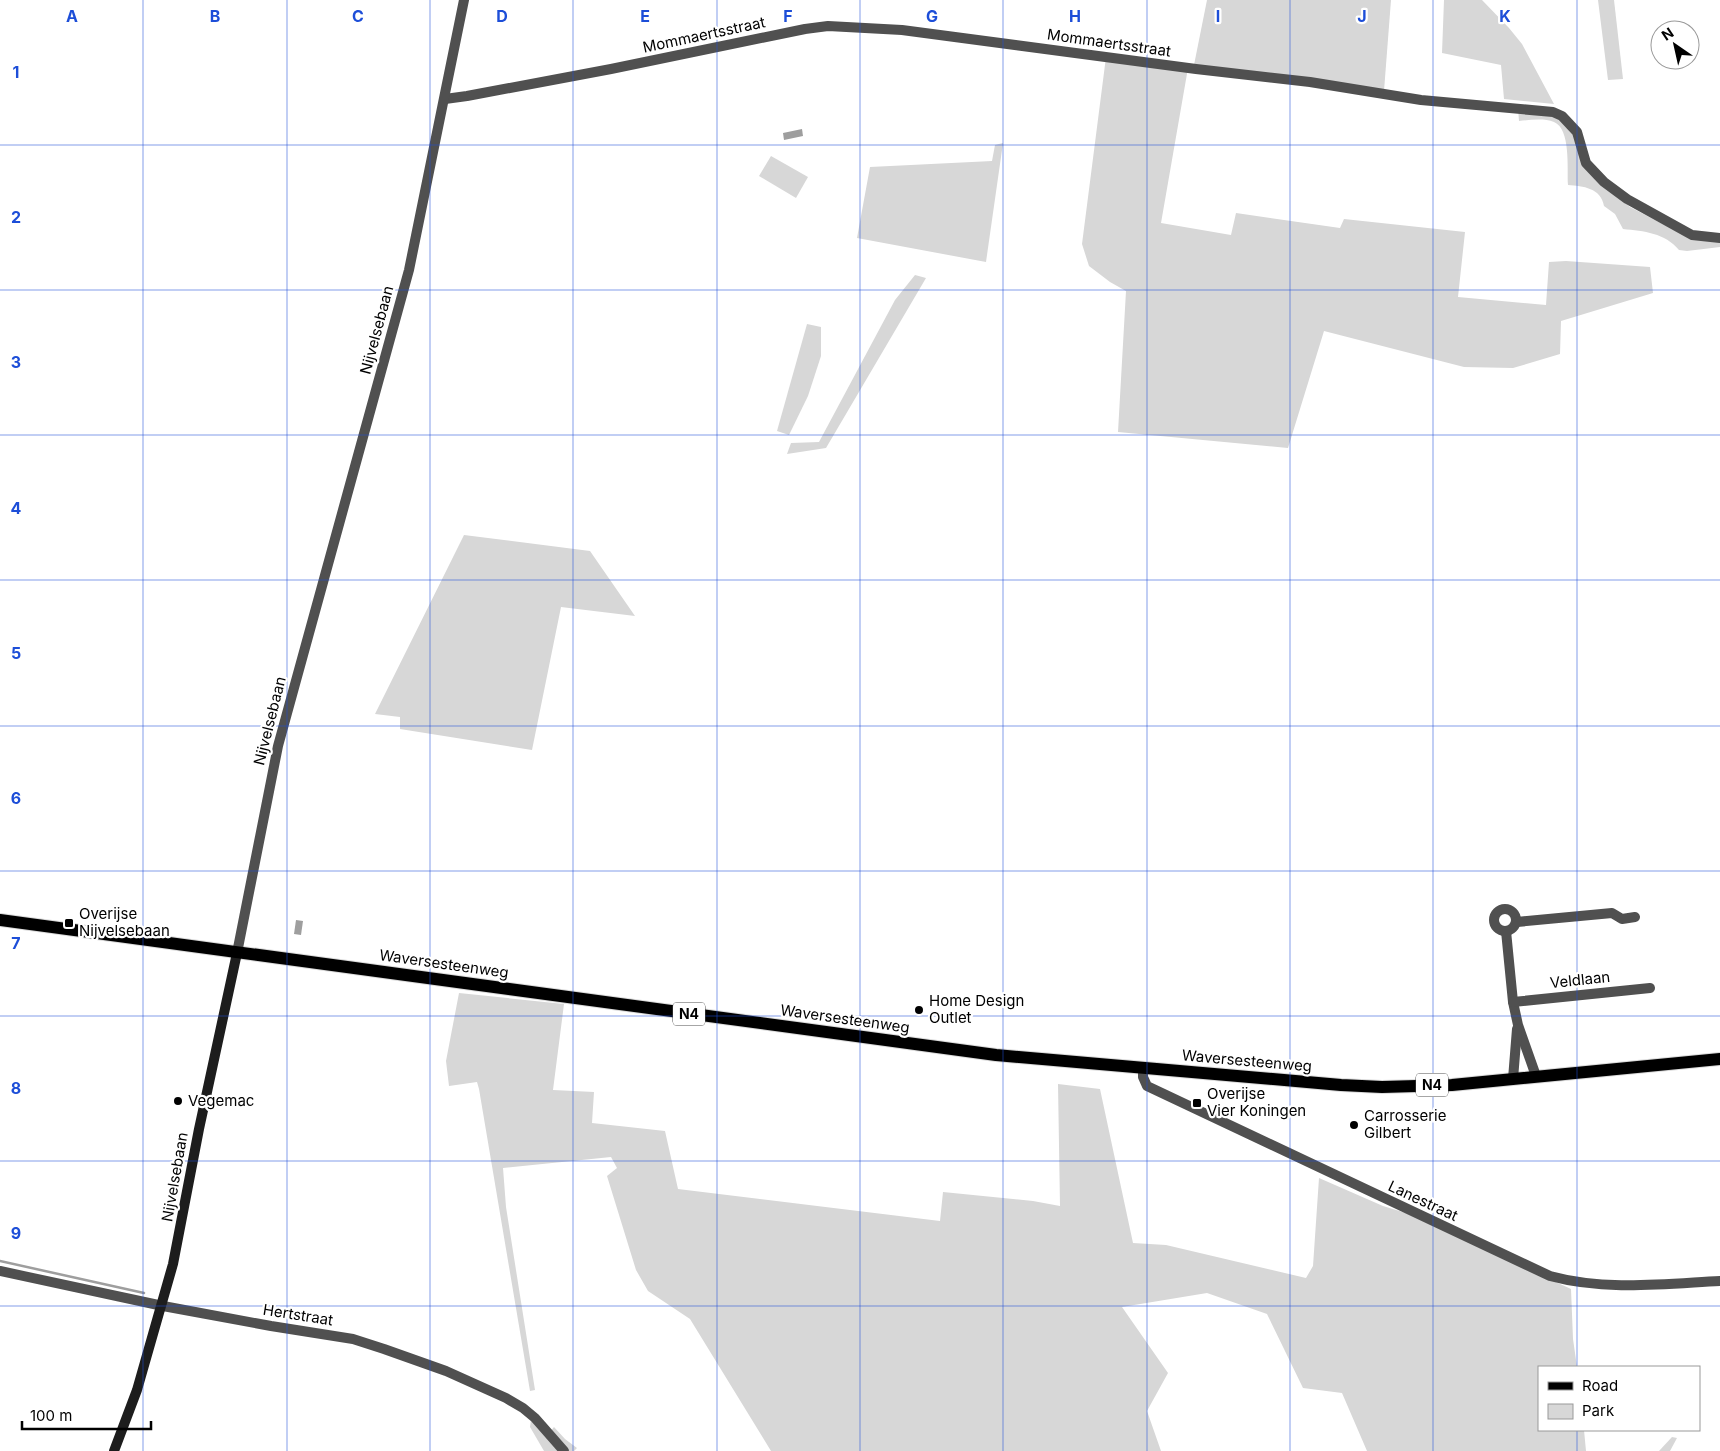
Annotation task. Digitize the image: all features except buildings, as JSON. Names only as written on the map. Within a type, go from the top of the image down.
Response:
[{"type":"main road","name":"Waversesteenweg","points":[[0,920],[996,1055],[1143,1069],[1377,1087],[1452,1085],[1720,1059]]},
{"type":"main road","name":"Nijvelsebaan","points":[[114,1451],[137,1390],[163,1306],[182,1223],[199,1129],[236,953]]},
{"type":"street","name":"Nijvelsebaan","points":[[236,953],[278,746],[409,270],[464,0]]},
{"type":"street","name":"Mommaertsstraat","points":[[445,99],[601,71],[813,28],[828,26],[902,30],[1196,70],[1310,82],[1421,100],[1553,112],[1562,116],[1577,132],[1586,163],[1604,182],[1627,199],[1692,235],[1720,238]]},
{"type":"street","points":[[1507,909],[1514,912],[1517,922],[1513,928],[1506,931],[1499,930],[1495,924],[1495,916],[1499,910],[1507,909]]},
{"type":"street","points":[[1517,922],[1612,912],[1622,918],[1635,917]]},
{"type":"street","points":[[1506,931],[1513,1002],[1518,1025],[1536,1076]]},
{"type":"street","name":"Veldlaan","points":[[1513,1002],[1650,988]]},
{"type":"street","points":[[1513,1079],[1518,1025]]},
{"type":"street","name":"Lanestraat","points":[[1143,1069],[1143,1077],[1147,1086],[1550,1276],[1588,1284],[1621,1285],[1720,1281]]},
{"type":"street","name":"Hertstraat","points":[[0,1271],[163,1306],[353,1339],[384,1348],[446,1371],[506,1398],[536,1418],[564,1451]]},
{"type":"green space","points":[[1207,0],[1391,0],[1384,91],[1194,65]]},
{"type":"green space","points":[[1444,0],[1482,0],[1522,44],[1554,104],[1504,99],[1501,65],[1442,53]]},
{"type":"green space","points":[[1598,0],[1614,0],[1623,79],[1608,80]]},
{"type":"green space","points":[[1106,57],[1188,68],[1161,223],[1231,235],[1236,213],[1340,228],[1344,219],[1465,232],[1458,297],[1546,305],[1549,262],[1566,261],[1650,267],[1653,293],[1561,321],[1560,354],[1513,368],[1464,367],[1324,331],[1288,448],[1118,432],[1126,291],[1110,282],[1089,266],[1082,244]]},
{"type":"green space","points":[[1518,108],[1562,116],[1603,186],[1630,207],[1676,231],[1720,241],[1720,247],[1687,251],[1679,250],[1661,236],[1623,229],[1615,214],[1604,206],[1599,195],[1585,187],[1568,185],[1566,141],[1559,126],[1554,122],[1546,120],[1519,121]]},
{"type":"green space","points":[[1003,143],[986,262],[857,238],[870,167],[992,161],[995,145]]},
{"type":"green space","points":[[771,156],[808,177],[796,198],[759,176]]},
{"type":"green space","points":[[915,275],[926,278],[826,448],[787,454],[791,443],[819,442],[895,300]]},
{"type":"green space","points":[[807,324],[821,327],[821,356],[808,396],[789,435],[777,431]]},
{"type":"green space","points":[[464,535],[590,551],[635,616],[561,607],[532,750],[400,729],[400,717],[375,714]]},
{"type":"green space","points":[[459,993],[564,1004],[553,1090],[594,1092],[592,1123],[665,1131],[678,1189],[940,1221],[943,1192],[1033,1201],[1060,1206],[1058,1084],[1100,1089],[1133,1243],[1166,1245],[1306,1278],[1313,1266],[1319,1178],[1383,1206],[1406,1213],[1571,1289],[1573,1339],[1577,1366],[1538,1366],[1538,1431],[1584,1431],[1586,1451],[1367,1451],[1342,1393],[1303,1388],[1267,1314],[1207,1293],[1122,1307],[1168,1373],[1147,1411],[1161,1451],[771,1451],[690,1319],[648,1291],[636,1270],[607,1176],[617,1168],[611,1157],[503,1168],[506,1207],[535,1390],[530,1391],[479,1089],[477,1082],[449,1086],[446,1061]]},
{"type":"green space","points":[[531,1420],[560,1451],[544,1451],[530,1427]]},
{"type":"green space","points":[[554,1427],[577,1448],[574,1451],[569,1451],[550,1432]]},
{"type":"green space","points":[[1672,1437],[1677,1438],[1670,1451],[1659,1451]]},
{"type":"shaded area","points":[[802,129],[803,136],[784,140],[783,133]]},
{"type":"shaded area","points":[[296,920],[303,921],[301,935],[294,934]]},
{"type":"waterway","points":[[0,1261],[144,1293]]},
{"type":"place","name":"Overijse Nijvelsebaan","points":[[69,923]]},
{"type":"place","name":"Home Design Outlet","points":[[919,1010]]},
{"type":"place","name":"Vegemac","points":[[178,1101]]},
{"type":"place","name":"Overijse Vier Koningen","points":[[1197,1103]]},
{"type":"place","name":"Carrosserie Gilbert","points":[[1354,1125]]}]
